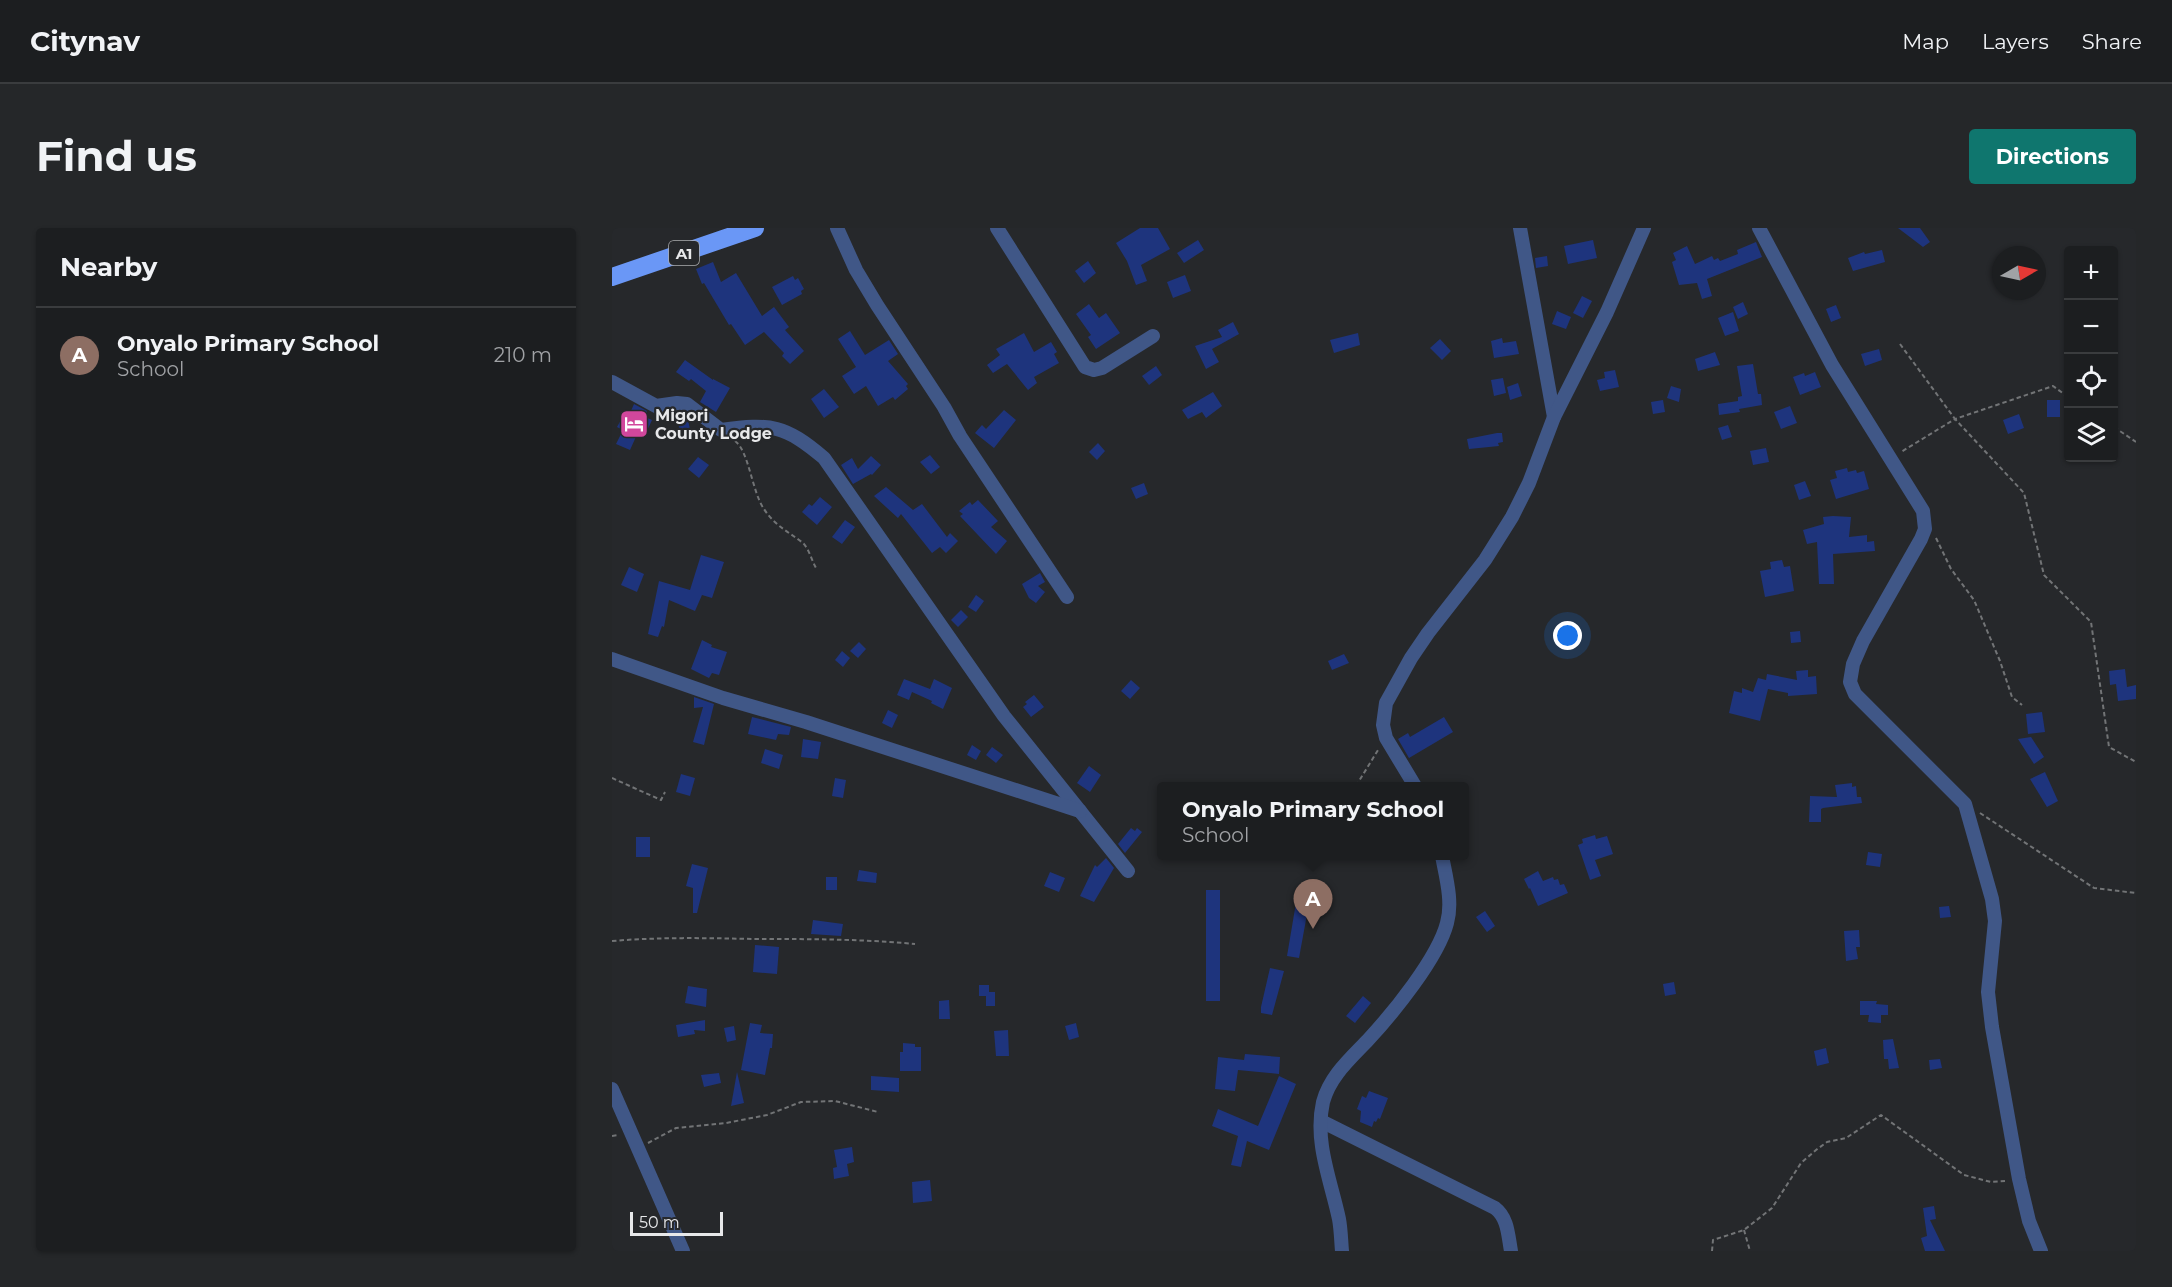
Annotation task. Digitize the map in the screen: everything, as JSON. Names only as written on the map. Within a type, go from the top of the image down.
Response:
[{"type":"highway","name":"A1","points":[[612,277],[755,228]]},
{"type":"street","points":[[837,228],[856,270],[877,305],[944,407],[960,436],[1067,597]]},
{"type":"street","points":[[997,228],[1085,367],[1094,370],[1102,368],[1154,336]]},
{"type":"street","points":[[1520,228],[1554,417]]},
{"type":"street","points":[[1413,782],[1386,738],[1383,725],[1392,690],[1428,633],[1485,560],[1502,534],[1529,483],[1554,417],[1607,312],[1644,228]]},
{"type":"street","points":[[1759,228],[1832,365],[1923,511],[1925,529],[1921,539],[1863,642],[1853,664],[1850,682],[1856,694],[1965,804],[1994,911],[1989,1004],[2008,1123],[2029,1221],[2041,1251]]},
{"type":"street","points":[[612,382],[652,405],[687,404],[721,430],[753,425],[779,429],[824,458],[1004,716],[1128,871]]},
{"type":"street","points":[[612,659],[723,698],[806,722],[1080,811]]},
{"type":"street","points":[[1342,1251],[1340,1221],[1322,1149],[1323,1103],[1334,1077],[1399,1003],[1426,966],[1442,935],[1447,924],[1449,908],[1443,860]]},
{"type":"street","points":[[612,1089],[683,1251]]},
{"type":"street","points":[[1321,1121],[1501,1212],[1506,1223],[1511,1251]]},
{"type":"path","points":[[1900,344],[1955,419],[2024,493],[2044,575],[2091,622],[2109,747],[2136,762]]},
{"type":"path","points":[[1891,458],[1955,419],[2053,386],[2064,394]]},
{"type":"path","points":[[721,430],[741,445],[752,483],[764,509],[783,531],[805,545],[816,568]]},
{"type":"path","points":[[2118,430],[2136,442]]},
{"type":"path","points":[[1923,511],[1951,569],[1974,600],[2000,661],[2012,697],[2022,705]]},
{"type":"path","points":[[1358,782],[1386,738]]},
{"type":"path","points":[[612,778],[661,800],[665,792]]},
{"type":"path","points":[[1965,804],[2094,888],[2136,893]]},
{"type":"path","points":[[1312,864],[1314,860]]},
{"type":"path","points":[[612,941],[649,938],[873,940],[915,944]]},
{"type":"path","points":[[637,1148],[676,1128],[726,1124],[801,1102],[835,1101],[878,1112]]},
{"type":"path","points":[[1712,1251],[1713,1240],[1744,1230],[1772,1208],[1801,1163],[1827,1142],[1846,1138],[1881,1115],[1964,1175],[1991,1182],[2019,1179]]},
{"type":"path","points":[[1744,1230],[1750,1251]]},
{"type":"building","points":[[1140,228],[1158,228],[1170,249],[1141,265],[1147,281],[1136,285],[1127,261],[1116,243]]},
{"type":"building","points":[[1898,228],[1920,228],[1930,242],[1923,247]]},
{"type":"building","points":[[1198,240],[1204,250],[1184,263],[1177,253]]},
{"type":"building","points":[[1593,240],[1597,258],[1568,264],[1564,246]]},
{"type":"building","points":[[1756,242],[1762,257],[1707,279],[1712,296],[1702,299],[1697,283],[1679,285],[1672,262],[1676,260],[1673,253],[1687,246],[1695,264],[1712,256],[1714,260],[1718,258],[1720,261],[1738,254],[1737,250]]},
{"type":"building","points":[[1882,250],[1885,262],[1853,271],[1848,258],[1864,252],[1865,254]]},
{"type":"building","points":[[1547,256],[1548,266],[1536,268],[1535,258]]},
{"type":"building","points":[[1088,261],[1096,273],[1084,283],[1075,271]]},
{"type":"building","points":[[713,262],[721,282],[736,273],[762,316],[774,307],[789,327],[785,330],[804,351],[790,364],[782,356],[784,353],[764,332],[745,345],[731,324],[729,325],[704,283],[702,284],[696,269]]},
{"type":"building","points":[[1185,275],[1191,291],[1173,298],[1167,282]]},
{"type":"building","points":[[793,276],[795,280],[798,278],[804,289],[801,291],[802,294],[782,305],[772,287]]},
{"type":"building","points":[[1582,296],[1592,301],[1583,318],[1573,313]]},
{"type":"building","points":[[1743,302],[1748,314],[1738,319],[1733,307]]},
{"type":"building","points":[[1089,304],[1099,318],[1106,313],[1120,333],[1096,349],[1088,337],[1091,335],[1076,314]]},
{"type":"building","points":[[1836,305],[1841,318],[1831,322],[1826,309]]},
{"type":"building","points":[[1557,311],[1571,317],[1566,329],[1552,324]]},
{"type":"building","points":[[1733,312],[1739,331],[1725,336],[1718,318]]},
{"type":"building","points":[[1233,322],[1239,334],[1212,349],[1219,362],[1206,369],[1195,346],[1222,337],[1218,330]]},
{"type":"building","points":[[850,331],[865,355],[889,340],[898,354],[888,361],[908,384],[906,386],[908,389],[895,400],[893,397],[878,406],[866,386],[854,394],[842,376],[856,367],[838,339]]},
{"type":"building","points":[[1024,333],[1034,352],[1051,342],[1057,352],[1054,354],[1059,363],[1034,377],[1037,383],[1028,390],[1007,364],[993,373],[987,365],[1000,355],[996,349]]},
{"type":"building","points":[[1358,333],[1360,345],[1334,353],[1330,340]]},
{"type":"building","points":[[1502,338],[1503,343],[1516,341],[1519,354],[1494,358],[1491,341]]},
{"type":"building","points":[[1440,339],[1451,351],[1442,360],[1430,348]]},
{"type":"building","points":[[1879,349],[1882,360],[1865,366],[1861,354]]},
{"type":"building","points":[[1715,352],[1720,365],[1698,371],[1695,359]]},
{"type":"building","points":[[685,360],[713,380],[730,388],[716,412],[700,402],[706,391],[691,379],[689,381],[676,372]]},
{"type":"building","points":[[1753,364],[1762,405],[1739,409],[1740,412],[1719,415],[1718,404],[1738,401],[1738,397],[1742,396],[1737,366]]},
{"type":"building","points":[[1156,366],[1162,375],[1149,385],[1142,376]]},
{"type":"building","points":[[1615,370],[1619,387],[1600,391],[1597,380],[1605,378],[1604,372]]},
{"type":"building","points":[[1815,372],[1821,387],[1800,395],[1793,377]]},
{"type":"building","points":[[1503,378],[1506,393],[1494,396],[1491,380]]},
{"type":"building","points":[[1518,383],[1522,396],[1510,400],[1507,387]]},
{"type":"building","points":[[1671,386],[1681,389],[1679,402],[1667,398]]},
{"type":"building","points":[[824,389],[839,407],[824,418],[811,399]]},
{"type":"building","points":[[1213,392],[1222,406],[1206,418],[1202,412],[1188,419],[1182,410]]},
{"type":"building","points":[[1663,400],[1665,412],[1653,414],[1651,402]]},
{"type":"building","points":[[2047,400],[2060,400],[2060,417],[2047,417]]},
{"type":"building","name":"Migori County Lodge","points":[[634,404],[647,411],[645,417],[652,420],[646,433],[639,430],[630,450],[616,444],[623,430],[617,427],[622,418],[627,420]]},
{"type":"building","points":[[1790,406],[1797,423],[1781,429],[1774,412]]},
{"type":"building","points":[[1004,410],[1016,420],[994,448],[975,433],[982,425],[986,429]]},
{"type":"building","points":[[2019,414],[2024,428],[2008,434],[2003,420]]},
{"type":"building","points":[[687,416],[690,429],[680,431],[677,419]]},
{"type":"building","points":[[1728,425],[1732,437],[1722,440],[1718,428]]},
{"type":"building","points":[[1502,433],[1503,442],[1498,443],[1499,446],[1469,449],[1467,439]]},
{"type":"building","points":[[1098,443],[1105,451],[1097,460],[1089,452]]},
{"type":"building","points":[[1766,448],[1769,462],[1753,465],[1750,451]]},
{"type":"building","points":[[930,455],[940,467],[931,474],[920,462]]},
{"type":"building","points":[[871,456],[881,465],[872,475],[853,484],[841,465],[852,458],[858,469]]},
{"type":"building","points":[[698,457],[709,465],[699,478],[688,469]]},
{"type":"building","points":[[1847,468],[1848,472],[1864,471],[1869,489],[1836,499],[1830,480],[1837,478],[1835,471]]},
{"type":"building","points":[[1805,481],[1811,496],[1799,500],[1794,485]]},
{"type":"building","points":[[1144,483],[1148,494],[1136,499],[1131,488]]},
{"type":"building","points":[[886,487],[913,510],[922,504],[947,537],[950,533],[958,541],[946,553],[940,547],[932,553],[901,514],[898,518],[874,496]]},
{"type":"building","points":[[820,497],[832,507],[817,525],[802,512]]},
{"type":"building","points":[[978,500],[998,521],[991,527],[1007,541],[996,554],[960,516],[963,514],[959,511],[970,502],[972,505]]},
{"type":"building","points":[[1823,517],[1851,517],[1849,537],[1867,535],[1867,542],[1874,541],[1875,551],[1833,554],[1834,584],[1819,584],[1817,542],[1807,544],[1803,530],[1824,524]]},
{"type":"building","points":[[845,520],[855,527],[842,544],[832,537]]},
{"type":"building","points":[[701,555],[724,562],[712,598],[702,595],[695,611],[669,600],[664,627],[662,626],[658,637],[648,634],[659,581],[690,590]]},
{"type":"building","points":[[1782,560],[1784,567],[1790,566],[1794,591],[1765,597],[1760,571],[1771,569],[1770,562]]},
{"type":"building","points":[[629,567],[644,574],[637,592],[621,585]]},
{"type":"building","points":[[1040,573],[1045,582],[1038,586],[1045,592],[1036,603],[1029,598],[1022,584]]},
{"type":"building","points":[[976,595],[984,601],[976,612],[968,607]]},
{"type":"building","points":[[961,610],[968,617],[958,627],[951,620]]},
{"type":"building","points":[[1800,631],[1801,642],[1791,643],[1790,632]]},
{"type":"building","points":[[702,640],[712,645],[711,647],[727,652],[719,675],[712,673],[709,678],[691,669]]},
{"type":"building","points":[[859,642],[866,649],[858,658],[850,651]]},
{"type":"building","points":[[842,651],[850,658],[843,667],[835,660]]},
{"type":"building","points":[[1344,654],[1349,663],[1332,670],[1328,661]]},
{"type":"building","points":[[2125,669],[2127,687],[2136,685],[2136,699],[2118,701],[2116,684],[2110,685],[2109,671]]},
{"type":"building","points":[[1808,670],[1808,677],[1816,676],[1817,694],[1788,696],[1788,693],[1768,689],[1760,721],[1729,713],[1734,691],[1742,693],[1742,688],[1753,692],[1758,678],[1766,680],[1767,674],[1797,680],[1796,671]]},
{"type":"building","points":[[904,679],[930,689],[934,679],[952,688],[943,709],[912,692],[909,700],[897,695]]},
{"type":"building","points":[[1131,680],[1140,688],[1130,699],[1121,691]]},
{"type":"building","points":[[1034,695],[1044,707],[1031,717],[1023,707],[1027,704],[1025,702]]},
{"type":"building","points":[[694,697],[714,704],[704,745],[693,742],[703,707],[694,708]]},
{"type":"building","points":[[888,710],[898,715],[892,728],[882,723]]},
{"type":"building","points":[[2042,712],[2045,732],[2028,734],[2026,714]]},
{"type":"building","points":[[752,717],[791,727],[789,735],[778,734],[776,740],[748,734]]},
{"type":"building","points":[[1444,717],[1453,732],[1409,758],[1398,739],[1408,733],[1410,737]]},
{"type":"building","points":[[2031,737],[2044,757],[2034,764],[2018,739]]},
{"type":"building","points":[[803,739],[821,742],[818,759],[801,757]]},
{"type":"building","points":[[972,745],[981,751],[976,760],[967,755]]},
{"type":"building","points":[[992,747],[1003,755],[996,763],[986,755]]},
{"type":"building","points":[[765,749],[783,755],[779,769],[761,763]]},
{"type":"building","points":[[1089,766],[1101,775],[1090,792],[1077,783]]},
{"type":"building","points":[[2045,772],[2058,801],[2047,807],[2030,779]]},
{"type":"building","points":[[681,774],[695,778],[690,796],[676,792]]},
{"type":"building","points":[[835,778],[846,780],[843,798],[832,796]]},
{"type":"building","points":[[1852,783],[1852,787],[1856,786],[1857,797],[1861,797],[1862,803],[1823,808],[1821,809],[1821,822],[1809,822],[1810,796],[1837,797],[1835,785]]},
{"type":"building","points":[[1131,828],[1135,831],[1137,828],[1142,832],[1125,853],[1118,844]]},
{"type":"building","points":[[1595,835],[1596,839],[1607,836],[1613,854],[1595,860],[1601,876],[1590,880],[1578,845],[1583,843],[1582,839]]},
{"type":"building","points":[[636,837],[650,837],[650,857],[636,857]]},
{"type":"building","points":[[1868,852],[1882,854],[1880,867],[1866,865]]},
{"type":"building","points":[[1106,858],[1114,868],[1094,902],[1080,896],[1095,865],[1097,867]]},
{"type":"building","points":[[692,864],[708,868],[697,913],[693,913],[693,888],[686,886]]},
{"type":"building","points":[[859,870],[877,873],[876,883],[857,881]]},
{"type":"building","points":[[1538,871],[1543,881],[1553,877],[1554,880],[1558,879],[1560,885],[1564,884],[1568,893],[1538,906],[1524,879]]},
{"type":"building","points":[[1050,872],[1065,878],[1059,892],[1044,886]]},
{"type":"building","points":[[826,877],[837,877],[837,890],[826,890]]},
{"type":"building","points":[[1299,885],[1312,887],[1299,958],[1287,956]]},
{"type":"building","points":[[1206,890],[1220,890],[1220,1001],[1206,1001]]},
{"type":"building","points":[[1949,906],[1951,917],[1940,918],[1939,907]]},
{"type":"building","points":[[1485,911],[1495,926],[1487,932],[1476,917]]},
{"type":"building","points":[[813,920],[843,924],[841,936],[811,934]]},
{"type":"building","points":[[1859,930],[1860,947],[1856,947],[1858,959],[1846,961],[1844,931]]},
{"type":"building","points":[[755,945],[779,947],[777,974],[753,972]]},
{"type":"building","points":[[1270,968],[1284,971],[1272,1015],[1261,1013]]},
{"type":"building","points":[[1674,982],[1676,994],[1665,996],[1663,984]]},
{"type":"building","points":[[979,985],[989,985],[989,992],[995,992],[995,1006],[986,1006],[986,996],[979,996]]},
{"type":"building","points":[[688,986],[707,989],[706,1007],[685,1003]]},
{"type":"building","points":[[1363,996],[1371,1003],[1355,1023],[1346,1016]]},
{"type":"building","points":[[949,1000],[950,1019],[939,1019],[939,1001]]},
{"type":"building","points":[[1860,1001],[1877,1001],[1876,1004],[1888,1005],[1888,1015],[1881,1015],[1881,1023],[1868,1022],[1869,1015],[1860,1015]]},
{"type":"building","points":[[705,1020],[705,1031],[694,1030],[695,1034],[678,1037],[676,1025]]},
{"type":"building","points":[[750,1023],[762,1025],[760,1033],[773,1034],[765,1075],[741,1070]]},
{"type":"building","points":[[1076,1023],[1079,1037],[1069,1040],[1065,1026]]},
{"type":"building","points":[[734,1026],[736,1040],[727,1042],[724,1028]]},
{"type":"building","points":[[1008,1030],[1009,1056],[996,1056],[994,1031]]},
{"type":"building","points":[[1893,1039],[1899,1068],[1889,1069],[1888,1059],[1884,1059],[1883,1040]]},
{"type":"building","points":[[903,1043],[921,1047],[921,1071],[900,1071],[900,1052],[903,1052]]},
{"type":"building","points":[[1826,1048],[1829,1063],[1817,1066],[1814,1051]]},
{"type":"building","points":[[1245,1054],[1280,1057],[1279,1074],[1238,1070],[1235,1091],[1215,1089],[1218,1057],[1244,1060]]},
{"type":"building","points":[[1940,1059],[1942,1068],[1930,1070],[1929,1060]]},
{"type":"building","points":[[737,1072],[744,1103],[731,1106]]},
{"type":"building","points":[[719,1073],[721,1083],[704,1087],[701,1075]]},
{"type":"building","points":[[871,1076],[899,1078],[899,1092],[871,1090]]},
{"type":"building","points":[[1279,1076],[1296,1084],[1269,1150],[1247,1141],[1241,1167],[1231,1165],[1238,1136],[1212,1126],[1218,1109],[1258,1126]]},
{"type":"building","points":[[1369,1091],[1388,1098],[1380,1119],[1374,1121],[1372,1127],[1360,1122],[1361,1111],[1357,1109],[1362,1096],[1366,1098]]},
{"type":"building","points":[[852,1147],[854,1162],[847,1164],[849,1176],[834,1179],[833,1168],[837,1167],[834,1150]]},
{"type":"building","points":[[930,1180],[932,1201],[913,1203],[912,1182]]},
{"type":"building","points":[[1934,1206],[1936,1219],[1930,1220],[1945,1251],[1925,1251],[1921,1238],[1927,1236],[1923,1208]]},
{"type":"place","name":"Migori County Lodge","points":[[634,424]]},
{"type":"place","name":"Onyalo Primary School","points":[[1313,929]]}]
